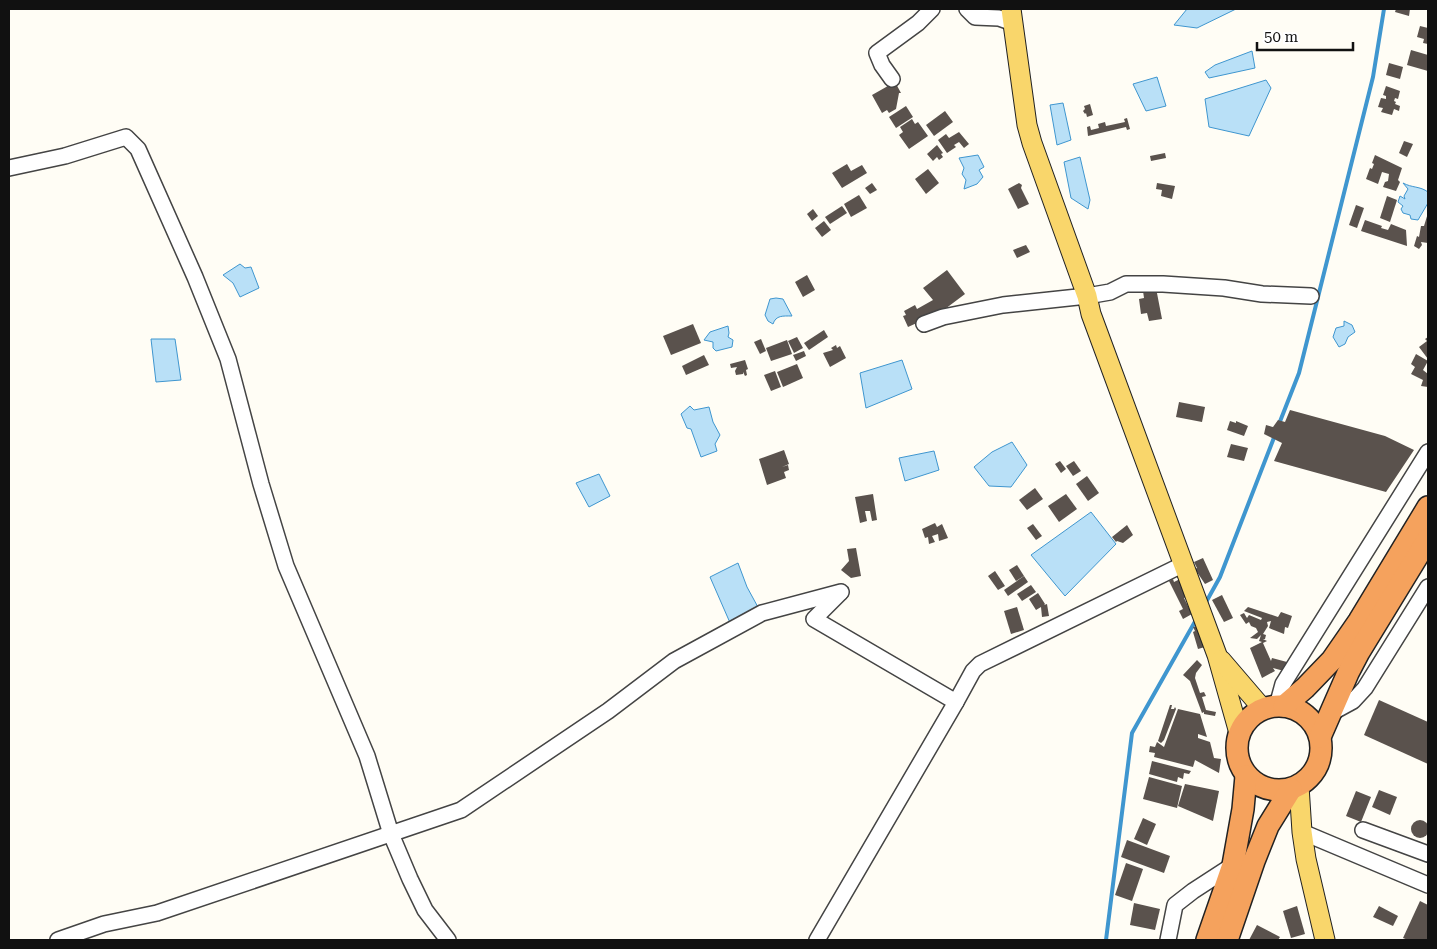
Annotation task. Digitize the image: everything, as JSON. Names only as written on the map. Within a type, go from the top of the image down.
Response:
[{"type":"highway","points":[[1320,737],[1348,673],[1366,625],[1428,508]]},
{"type":"highway","points":[[1295,787],[1275,790],[1259,786],[1246,776],[1239,763],[1236,748],[1239,733],[1248,718],[1274,707],[1332,660],[1366,625],[1428,538]]},
{"type":"highway","points":[[1227,940],[1268,826],[1295,787],[1310,777],[1318,765],[1321,751],[1320,737],[1312,722],[1300,711],[1274,707]]},
{"type":"highway","points":[[1207,940],[1233,865],[1243,809],[1246,776]]},
{"type":"main road","points":[[1012,16],[1027,125],[1032,144],[1087,296],[1091,314],[1217,655],[1239,733]]},
{"type":"main road","points":[[1217,655],[1274,707]]},
{"type":"main road","points":[[1295,787],[1306,859],[1325,940]]},
{"type":"street","points":[[892,79],[882,65],[877,53],[918,23],[932,9]]},
{"type":"street","points":[[967,9],[975,17],[998,18],[1012,16]]},
{"type":"street","points":[[9,168],[65,156],[126,136],[138,149],[196,277],[228,359],[261,484],[286,566],[367,756],[391,834],[424,910],[448,940]]},
{"type":"street","points":[[924,324],[943,317],[1003,304],[1110,292],[1126,284],[1163,284],[1224,288],[1262,294],[1311,296]]},
{"type":"street","points":[[1274,707],[1283,684],[1428,452]]},
{"type":"street","points":[[817,940],[973,671],[980,664],[1184,564]]},
{"type":"street","points":[[1331,713],[1354,701],[1365,688],[1428,587]]},
{"type":"street","points":[[58,940],[104,924],[157,913],[461,810],[608,711],[674,661],[762,613],[841,592],[814,619],[956,702]]},
{"type":"street","points":[[1363,830],[1428,854]]},
{"type":"street","points":[[1302,832],[1428,885]]},
{"type":"street","points":[[1168,940],[1176,905],[1193,891],[1233,865]]},
{"type":"water","points":[[1187,9],[1236,9],[1197,28],[1174,25]]},
{"type":"water","points":[[1252,51],[1255,68],[1209,78],[1205,72],[1215,65]]},
{"type":"water","points":[[1157,77],[1166,106],[1146,111],[1133,84]]},
{"type":"water","points":[[1266,80],[1271,88],[1249,136],[1209,127],[1205,99]]},
{"type":"water","points":[[1063,103],[1071,140],[1057,145],[1050,105]]},
{"type":"water","points":[[978,155],[984,167],[979,170],[983,177],[977,184],[964,189],[966,180],[962,174],[964,168],[959,158]]},
{"type":"water","points":[[1080,157],[1090,200],[1088,209],[1071,198],[1064,162]]},
{"type":"water","points":[[1403,183],[1428,192],[1428,203],[1418,220],[1411,219],[1410,215],[1403,213],[1401,209],[1403,206],[1398,202],[1400,196],[1405,199],[1404,196],[1408,189]]},
{"type":"water","points":[[240,264],[245,268],[251,267],[259,288],[240,297],[233,283],[223,275]]},
{"type":"water","points":[[770,299],[783,299],[792,316],[778,318],[773,324],[768,321],[765,315]]},
{"type":"water","points":[[1344,321],[1352,325],[1355,332],[1348,337],[1345,344],[1339,347],[1333,337],[1336,328],[1344,326]]},
{"type":"water","points":[[728,326],[728,337],[733,340],[732,347],[716,351],[713,348],[713,342],[704,340],[710,332]]},
{"type":"water","points":[[151,339],[175,339],[181,380],[156,382]]},
{"type":"water","points":[[902,360],[912,389],[866,408],[860,373]]},
{"type":"water","points":[[690,406],[694,410],[709,407],[713,422],[720,435],[715,444],[717,451],[701,457],[691,429],[687,428],[681,414]]},
{"type":"water","points":[[1012,442],[1027,465],[1011,487],[989,486],[974,467],[992,452]]},
{"type":"water","points":[[934,451],[939,470],[905,481],[899,458]]},
{"type":"water","points":[[599,474],[610,496],[589,507],[576,483]]},
{"type":"water","points":[[1091,512],[1116,544],[1065,596],[1031,555]]},
{"type":"water","points":[[738,563],[747,587],[759,609],[731,625],[710,577]]},
{"type":"building","points":[[1396,9],[1410,9],[1409,16],[1395,12]]},
{"type":"building","points":[[1420,26],[1428,28],[1428,44],[1423,43],[1424,39],[1417,37]]},
{"type":"building","points":[[1411,50],[1428,55],[1428,71],[1407,65]]},
{"type":"building","points":[[1389,63],[1403,67],[1400,79],[1386,75]]},
{"type":"building","points":[[895,82],[901,93],[899,93],[896,109],[889,113],[887,110],[882,113],[872,95]]},
{"type":"building","points":[[1386,86],[1400,91],[1398,99],[1395,98],[1394,101],[1396,102],[1395,104],[1400,106],[1399,111],[1394,109],[1392,115],[1381,112],[1383,108],[1378,107],[1381,98],[1386,99],[1386,96],[1383,95]]},
{"type":"building","points":[[1090,104],[1093,115],[1087,117],[1083,111],[1085,109],[1084,106]]},
{"type":"building","points":[[906,106],[913,117],[896,128],[889,117]]},
{"type":"building","points":[[945,111],[953,122],[934,136],[926,125]]},
{"type":"building","points":[[1127,118],[1130,129],[1127,130],[1126,127],[1088,136],[1087,127],[1090,126],[1091,130],[1099,128],[1098,124],[1105,122],[1106,126],[1125,122],[1124,119]]},
{"type":"building","points":[[912,119],[915,124],[918,122],[928,136],[909,149],[899,135],[903,132],[900,127]]},
{"type":"building","points":[[959,132],[969,144],[964,148],[959,142],[954,145],[956,147],[947,153],[938,140],[946,134],[949,138]]},
{"type":"building","points":[[1404,141],[1413,144],[1407,157],[1399,153]]},
{"type":"building","points":[[937,145],[943,153],[941,154],[943,157],[939,160],[937,157],[933,161],[927,154]]},
{"type":"building","points":[[1165,153],[1166,158],[1151,161],[1150,156]]},
{"type":"building","points":[[1375,155],[1402,168],[1398,180],[1400,182],[1396,191],[1383,187],[1385,182],[1388,181],[1389,174],[1382,172],[1378,184],[1366,179],[1370,168],[1372,169],[1374,164],[1372,163]]},
{"type":"building","points":[[847,164],[851,171],[862,165],[867,173],[842,188],[832,173]]},
{"type":"building","points":[[928,169],[939,183],[926,194],[915,179]]},
{"type":"building","points":[[872,183],[877,190],[870,194],[865,188]]},
{"type":"building","points":[[1019,183],[1022,185],[1021,188],[1029,204],[1018,209],[1008,189]]},
{"type":"building","points":[[1157,183],[1175,186],[1172,199],[1161,196],[1162,190],[1156,189]]},
{"type":"building","points":[[859,195],[867,208],[851,217],[844,204]]},
{"type":"building","points":[[1387,196],[1397,200],[1390,222],[1380,218]]},
{"type":"building","points":[[1356,205],[1364,208],[1357,228],[1349,225]]},
{"type":"building","points":[[842,206],[847,213],[830,224],[825,217]]},
{"type":"building","points":[[813,209],[818,216],[812,221],[807,214]]},
{"type":"building","points":[[1428,213],[1428,243],[1421,242],[1422,245],[1419,249],[1414,246]]},
{"type":"building","points":[[1365,220],[1388,230],[1391,224],[1406,230],[1407,246],[1361,231]]},
{"type":"building","points":[[824,221],[831,230],[822,237],[815,228]]},
{"type":"building","points":[[1026,245],[1030,252],[1017,258],[1013,250]]},
{"type":"building","points":[[947,270],[965,294],[941,312],[908,327],[903,316],[906,315],[904,311],[915,305],[917,309],[933,300],[923,288]]},
{"type":"building","points":[[807,275],[815,290],[803,297],[795,282]]},
{"type":"building","points":[[1156,288],[1162,319],[1149,321],[1147,313],[1141,314],[1139,299],[1144,298],[1143,291]]},
{"type":"building","points":[[693,324],[701,343],[671,355],[663,336]]},
{"type":"building","points":[[824,330],[828,337],[809,350],[804,343]]},
{"type":"building","points":[[797,337],[803,348],[794,353],[788,341]]},
{"type":"building","points":[[1428,337],[1428,359],[1419,347],[1427,341],[1425,339]]},
{"type":"building","points":[[761,339],[766,351],[760,354],[754,342]]},
{"type":"building","points":[[787,340],[792,354],[771,361],[766,348]]},
{"type":"building","points":[[836,345],[837,348],[840,346],[846,358],[830,367],[823,353],[833,350],[831,348]]},
{"type":"building","points":[[804,351],[806,356],[796,361],[793,355]]},
{"type":"building","points":[[1416,354],[1428,361],[1423,370],[1428,374],[1428,387],[1421,386],[1423,380],[1411,374],[1415,367],[1411,364]]},
{"type":"building","points":[[704,355],[709,365],[686,375],[682,366]]},
{"type":"building","points":[[745,360],[748,369],[746,370],[747,375],[745,376],[743,372],[743,374],[736,375],[737,367],[731,368],[730,364]]},
{"type":"building","points":[[797,364],[803,378],[783,387],[777,372]]},
{"type":"building","points":[[775,371],[781,387],[771,391],[764,375]]},
{"type":"building","points":[[1179,402],[1205,407],[1202,422],[1176,417]]},
{"type":"building","points":[[1290,410],[1385,436],[1414,450],[1386,492],[1274,461],[1282,443],[1264,434],[1266,425],[1273,427],[1278,420],[1285,422]]},
{"type":"building","points":[[1230,421],[1236,423],[1236,421],[1248,426],[1244,436],[1227,430]]},
{"type":"building","points":[[1231,444],[1248,448],[1244,461],[1227,457]]},
{"type":"building","points":[[784,450],[789,464],[782,467],[788,465],[789,470],[784,472],[786,478],[767,485],[759,459]]},
{"type":"building","points":[[1060,461],[1066,469],[1061,473],[1055,464]]},
{"type":"building","points":[[1074,461],[1081,471],[1073,476],[1066,466]]},
{"type":"building","points":[[1087,476],[1099,493],[1088,501],[1076,484]]},
{"type":"building","points":[[1035,488],[1043,499],[1027,510],[1019,500]]},
{"type":"building","points":[[873,494],[877,520],[872,521],[870,511],[865,511],[867,521],[860,523],[855,497]]},
{"type":"building","points":[[1066,494],[1077,509],[1059,522],[1048,506]]},
{"type":"building","points":[[935,523],[937,527],[942,524],[948,538],[939,541],[938,534],[932,536],[935,542],[929,544],[928,537],[925,538],[922,529]]},
{"type":"building","points":[[1033,524],[1042,536],[1036,540],[1027,528]]},
{"type":"building","points":[[1127,525],[1133,535],[1123,543],[1116,542],[1112,537]]},
{"type":"building","points":[[856,548],[861,576],[851,578],[841,570],[849,561],[847,549]]},
{"type":"building","points":[[1203,558],[1213,580],[1205,584],[1195,569],[1197,568],[1194,562]]},
{"type":"building","points":[[1017,565],[1024,576],[1016,581],[1009,570]]},
{"type":"building","points":[[995,571],[1005,586],[998,590],[988,576]]},
{"type":"building","points":[[1024,576],[1028,582],[1008,596],[1004,590]]},
{"type":"building","points":[[1173,579],[1174,582],[1180,579],[1188,596],[1184,598],[1192,614],[1183,619],[1179,611],[1183,609],[1169,581]]},
{"type":"building","points":[[1031,585],[1036,592],[1022,601],[1017,594]]},
{"type":"building","points":[[1038,593],[1044,605],[1047,604],[1049,616],[1042,617],[1041,607],[1036,610],[1029,599]]},
{"type":"building","points":[[1222,595],[1233,618],[1224,622],[1212,600]]},
{"type":"building","points":[[1017,607],[1024,630],[1011,634],[1004,611]]},
{"type":"building","points":[[1248,607],[1278,617],[1281,612],[1292,616],[1288,628],[1285,627],[1284,634],[1269,628],[1271,621],[1267,622],[1268,626],[1263,634],[1266,635],[1265,639],[1263,639],[1267,641],[1263,643],[1271,661],[1272,658],[1287,662],[1284,671],[1273,668],[1275,671],[1262,678],[1250,648],[1262,642],[1259,641],[1261,635],[1257,639],[1250,638],[1258,632],[1249,622],[1246,624],[1240,615],[1244,613],[1247,618],[1249,615],[1261,620],[1262,618],[1244,611]]},
{"type":"building","points":[[1197,626],[1205,647],[1198,649],[1193,632],[1195,631],[1193,627]]},
{"type":"building","points":[[1197,660],[1202,665],[1195,678],[1200,693],[1204,692],[1206,696],[1202,697],[1206,710],[1216,712],[1215,716],[1202,713],[1190,681],[1183,675]]},
{"type":"building","points":[[1379,700],[1428,722],[1428,764],[1364,735]]},
{"type":"building","points":[[1170,705],[1172,705],[1171,709],[1175,707],[1176,709],[1164,740],[1161,743],[1158,741]]},
{"type":"building","points":[[1178,709],[1200,714],[1207,737],[1198,734],[1198,738],[1210,742],[1214,758],[1221,759],[1219,773],[1195,760],[1193,767],[1154,757],[1155,753],[1149,752],[1150,746],[1155,747],[1157,742],[1164,747]]},
{"type":"building","points":[[1152,761],[1191,771],[1189,774],[1184,773],[1183,779],[1178,777],[1177,782],[1149,774]]},
{"type":"building","points":[[1149,777],[1182,786],[1177,808],[1143,799]]},
{"type":"building","points":[[1185,784],[1219,791],[1213,821],[1178,806]]},
{"type":"building","points":[[1379,790],[1397,797],[1390,815],[1372,807]]},
{"type":"building","points":[[1356,791],[1371,797],[1361,822],[1346,816]]},
{"type":"building","points":[[1143,818],[1156,824],[1147,845],[1134,839]]},
{"type":"building","points":[[1420,820],[1426,823],[1429,829],[1426,835],[1420,838],[1414,835],[1411,829],[1414,823]]},
{"type":"building","points":[[1127,840],[1170,856],[1164,873],[1121,857]]},
{"type":"building","points":[[1126,863],[1143,869],[1132,901],[1115,895]]},
{"type":"building","points":[[1420,901],[1428,905],[1428,940],[1408,940],[1403,938]]},
{"type":"building","points":[[1134,903],[1160,909],[1155,930],[1130,925]]},
{"type":"building","points":[[1297,906],[1305,934],[1291,938],[1283,911]]},
{"type":"building","points":[[1379,906],[1398,916],[1393,926],[1373,917]]},
{"type":"building","points":[[1257,925],[1280,937],[1278,940],[1249,940]]},
{"type":"waterway","points":[[1279,424],[1299,373],[1373,77],[1384,9]]},
{"type":"waterway","points":[[1205,604],[1220,577],[1275,435]]},
{"type":"waterway","points":[[1106,940],[1132,733],[1197,618]]}]
